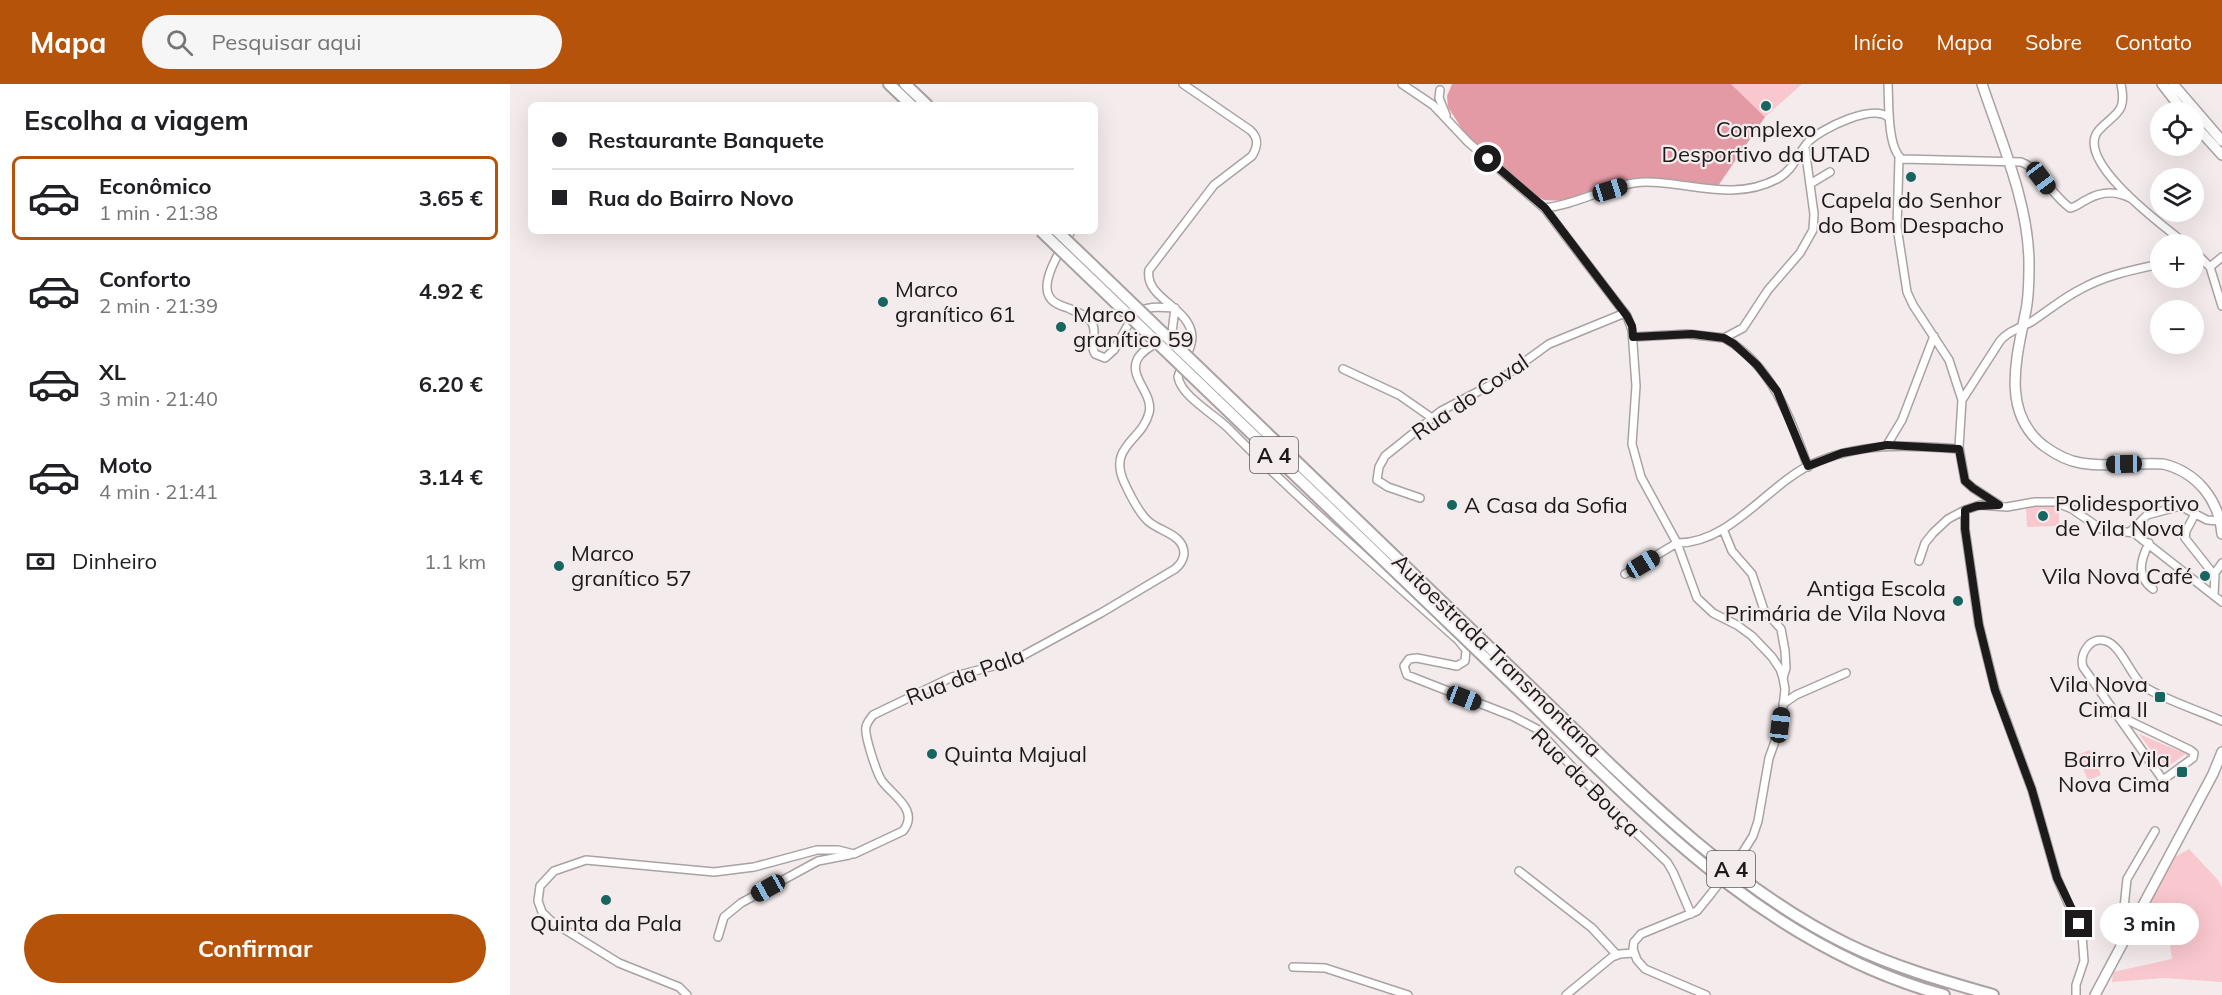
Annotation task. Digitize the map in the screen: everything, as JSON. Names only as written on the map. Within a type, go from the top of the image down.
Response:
[{"type":"highway","points":[[890,84],[908,102]]},
{"type":"highway","points":[[905,84],[924,102]]},
{"type":"highway","name":"Autoestrada Transmontana","points":[[1044,234],[1510,675],[1684,832],[1774,900],[1845,943],[1880,959],[1940,980],[1994,995]]},
{"type":"highway","name":"Autoestrada Transmontana","points":[[1060,234],[1510,675],[1628,798],[1728,886],[1810,939],[1862,965],[1944,995]]},
{"type":"main road","points":[[1982,84],[2023,208],[2028,241],[2028,296],[2015,372],[2015,395],[2022,419],[2041,444],[2062,457],[2080,463],[2152,463],[2173,466],[2189,474],[2211,498],[2220,521],[2222,534]]},
{"type":"main road","points":[[2162,84],[2176,102]]},
{"type":"main road","points":[[2173,84],[2222,141]]},
{"type":"main road","points":[[2204,135],[2222,155]]},
{"type":"main road","points":[[2096,994],[2213,774],[2222,752]]},
{"type":"street","points":[[1175,308],[1150,284],[1149,270],[1214,185],[1252,156],[1256,149],[1256,137],[1244,126],[1183,84]]},
{"type":"street","points":[[1402,84],[1435,103],[1465,140],[1544,208],[1625,314],[1632,326],[1633,337],[1636,390],[1632,430],[1633,450],[1646,488],[1677,543],[1697,598],[1713,613],[1737,625],[1752,636],[1772,657],[1783,678]]},
{"type":"street","points":[[1887,84],[1888,117],[1899,158],[1898,227],[1905,284],[1913,305],[1951,364],[1962,400],[1959,449],[1965,481],[1999,505]]},
{"type":"street","points":[[2121,84],[2123,104],[2119,112],[2099,130],[2095,137],[2094,145],[2101,165],[2132,199],[2174,234]]},
{"type":"street","points":[[1435,103],[1441,87]]},
{"type":"street","points":[[1544,208],[1560,206],[1646,182],[1726,190],[1757,186],[1770,182],[1787,172],[1812,139],[1861,115],[1878,113],[1888,117]]},
{"type":"street","points":[[1741,349],[1739,339],[1741,330],[1768,290],[1800,253],[1811,234],[1814,219],[1805,148]]},
{"type":"street","points":[[1899,158],[2021,162],[2030,166],[2053,194],[2070,208],[2078,206],[2091,197],[2106,193],[2119,193],[2132,199]]},
{"type":"street","points":[[1810,184],[1830,172]]},
{"type":"street","points":[[1070,234],[1050,273],[1046,289],[1050,299],[1055,303],[1083,315],[1091,322],[1094,330],[1092,348],[1095,354],[1105,358],[1112,354],[1134,314],[1140,310],[1150,307],[1175,308]]},
{"type":"street","points":[[2210,267],[2222,256]]},
{"type":"street","points":[[2204,261],[2210,267],[2222,306]]},
{"type":"street","points":[[1962,400],[2001,339],[2009,332],[2022,327],[2049,307],[2093,283],[2150,266]]},
{"type":"street","name":"Rua da Bouça","points":[[1175,308],[1188,324],[1192,334],[1190,347],[1178,376],[1184,389],[1464,646],[1466,660],[1461,665],[1412,658],[1404,664],[1405,673],[1411,678],[1521,720],[1537,729],[1612,810],[1669,865],[1691,914]]},
{"type":"street","name":"Rua da Pala","points":[[687,995],[679,987],[619,963],[549,919],[540,908],[537,899],[539,888],[548,876],[558,869],[590,860],[712,873],[754,867],[819,850],[838,850],[851,854],[893,837],[905,829],[908,823],[908,813],[905,805],[883,782],[878,773],[865,731],[866,724],[873,715],[949,678],[1002,664],[1024,655],[1101,613],[1176,568],[1182,562],[1184,550],[1181,543],[1145,518],[1124,482],[1120,466],[1122,452],[1144,423],[1149,412],[1149,401],[1135,370],[1137,360],[1141,354],[1173,332],[1175,308]]},
{"type":"street","name":"Rua do Coval","points":[[1420,498],[1378,482],[1376,476],[1380,462],[1385,456],[1432,417],[1502,378],[1549,344],[1625,314]]},
{"type":"street","points":[[1724,338],[1741,330]]},
{"type":"street","points":[[1633,337],[1687,334],[1724,338],[1741,349],[1777,391],[1808,466]]},
{"type":"street","points":[[1887,445],[1902,420],[1934,336]]},
{"type":"street","points":[[1343,369],[1399,395],[1432,417]]},
{"type":"street","points":[[1626,574],[1677,543],[1698,541],[1723,529],[1808,466],[1842,453],[1887,445],[1959,449]]},
{"type":"street","points":[[1919,561],[1924,543],[1932,533],[1948,519],[1965,510],[1977,506],[2007,507],[2035,502],[2055,502],[2072,509],[2101,529],[2130,532],[2149,543],[2222,602]]},
{"type":"street","points":[[2130,532],[2140,520],[2152,513],[2181,506],[2210,520],[2220,521]]},
{"type":"street","points":[[1965,510],[1965,529],[1979,625],[1995,690],[2035,798],[2057,878],[2082,934],[2084,966],[2076,992],[2081,995]]},
{"type":"street","points":[[2195,514],[2185,533],[2185,538],[2215,576]]},
{"type":"street","points":[[1706,995],[1645,969],[1634,953],[1634,942],[1641,934],[1700,909],[1741,855],[1757,827],[1769,758],[1780,725],[1783,678],[1786,668],[1781,629],[1764,610],[1752,574],[1732,551],[1723,529]]},
{"type":"street","points":[[2149,543],[2143,556],[2141,576],[2153,589]]},
{"type":"street","points":[[2214,595],[2217,568],[2222,563]]},
{"type":"street","points":[[2115,714],[2190,750],[2194,753],[2193,758],[2163,780],[2115,714],[2082,664],[2084,651],[2095,641],[2106,641],[2113,645],[2144,686],[2222,721]]},
{"type":"street","points":[[1783,704],[1796,695],[1846,673]]},
{"type":"street","points":[[2120,950],[2125,883],[2155,831]]},
{"type":"street","points":[[718,937],[726,916],[741,903],[818,861],[851,854]]},
{"type":"street","points":[[1519,871],[1592,928],[1617,955]]},
{"type":"street","points":[[1566,995],[1617,955],[1634,953]]},
{"type":"street","points":[[1293,967],[1325,968],[1408,995]]},
{"type":"shaded area","points":[[1452,84],[1731,84],[1765,117],[1718,186],[1639,178],[1565,201],[1544,200],[1532,193],[1467,137],[1448,107],[1447,96]]},
{"type":"shaded area","name":"Complexo Desportivo da UTAD","points":[[1731,84],[1802,84],[1765,117]]},
{"type":"shaded area","name":"Polidesportivo de Vila Nova","points":[[2059,506],[2059,526],[2027,527],[2026,507]]},
{"type":"shaded area","points":[[2139,734],[2179,751],[2188,749],[2192,754],[2189,759],[2185,754],[2165,769]]},
{"type":"shaded area","points":[[2090,750],[2101,775],[2088,780],[2077,755]]},
{"type":"shaded area","points":[[2189,849],[2218,880],[2222,888],[2222,982],[2164,978],[2112,982],[2113,972],[2172,959],[2167,925],[2137,926],[2173,858]]},
{"type":"place","name":"Complexo Desportivo da UTAD","points":[[1766,106]]},
{"type":"place","name":"Capela do Senhor do Bom Despacho","points":[[1911,177]]},
{"type":"place","name":"Marco granítico 61","points":[[883,302]]},
{"type":"place","name":"Marco granítico 59","points":[[1061,327]]},
{"type":"place","name":"A Casa da Sofia","points":[[1452,505]]},
{"type":"place","name":"Polidesportivo de Vila Nova","points":[[2043,516]]},
{"type":"place","name":"Marco granítico 57","points":[[559,566]]},
{"type":"place","name":"Vila Nova Café","points":[[2205,576]]},
{"type":"place","name":"Antiga Escola Primária de Vila Nova","points":[[1958,601]]},
{"type":"place","name":"Vila Nova Cima II","points":[[2160,697]]},
{"type":"place","name":"Quinta Majual","points":[[932,754]]},
{"type":"place","name":"Bairro Vila Nova Cima","points":[[2182,772]]},
{"type":"place","name":"Quinta da Pala","points":[[606,900]]},
{"type":"route","points":[[1488,159],[1547,211],[1627,316],[1632,326],[1633,337],[1687,334],[1724,338],[1752,359],[1777,391],[1808,466],[1842,453],[1887,445],[1959,449],[1967,484],[1999,505],[1977,506],[1965,510],[1965,529],[1979,625],[1995,690],[2041,815],[2054,868],[2079,924]]}]
